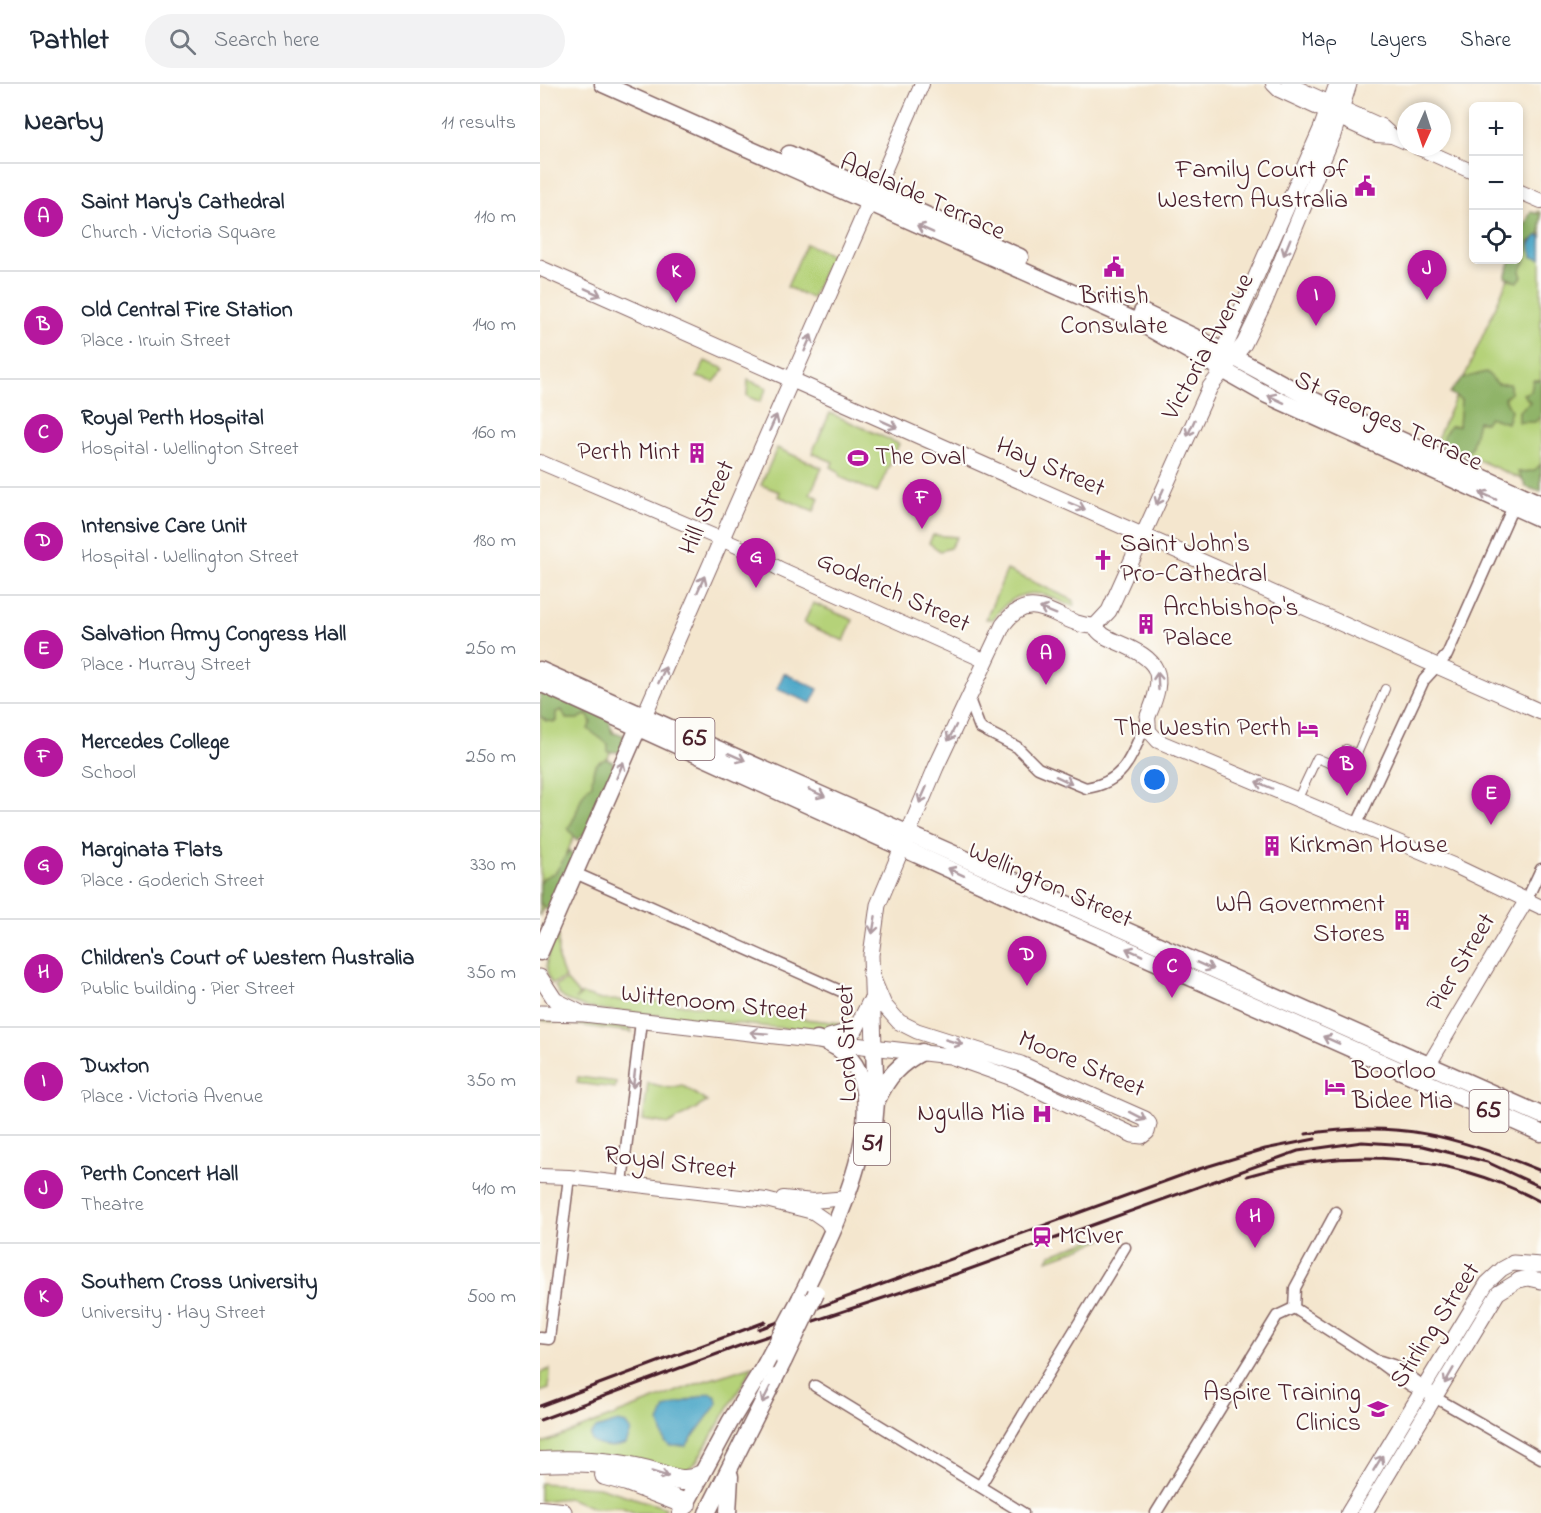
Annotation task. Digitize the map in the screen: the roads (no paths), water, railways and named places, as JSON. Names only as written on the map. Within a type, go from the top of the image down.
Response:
[{"type":"highway","points":[[540,1462],[567,1461],[616,1465],[684,1481],[699,1476]]},
{"type":"highway","points":[[540,1468],[589,1471],[627,1481],[686,1510]]},
{"type":"highway","points":[[540,1512],[562,1513]]},
{"type":"main road","name":"Adelaide Terrace","points":[[603,84],[871,198]]},
{"type":"main road","name":"Adelaide Terrace","points":[[630,84],[1224,361]]},
{"type":"main road","name":"Victoria Avenue","points":[[1334,110],[1337,84]]},
{"type":"main road","name":"Victoria Avenue","points":[[1095,626],[1109,611],[1209,387],[1224,361],[1244,344],[1265,301],[1334,110],[1349,84]]},
{"type":"main road","name":"Hill Street","points":[[540,952],[871,198]]},
{"type":"main road","name":"Hay Street","points":[[540,268],[1541,712]]},
{"type":"main road","name":"St Georges Terrace","points":[[1224,361],[1267,395],[1516,500],[1541,504]]},
{"type":"main road","name":"St Georges Terrace","points":[[1516,500],[1541,519]]},
{"type":"main road","points":[[969,699],[1003,625],[1014,613],[1025,607],[1036,607],[1080,624],[1095,626],[1104,635],[1140,651],[1155,666],[1159,689],[1148,716]]},
{"type":"main road","name":"Wellington Street","points":[[540,670],[641,722]]},
{"type":"main road","name":"Wellington Street","points":[[540,683],[641,722],[904,840],[1424,1074],[1541,1133]]},
{"type":"main road","name":"Lord Street","points":[[686,1510],[699,1476],[808,1296],[851,1219],[861,1190],[873,1140],[876,1102],[870,972],[872,938],[878,905],[904,840],[969,699]]},
{"type":"main road","name":"Moore Street","points":[[870,972],[884,1005],[899,1022],[917,1031],[1021,1064],[1145,1119],[1149,1129],[1142,1136],[1133,1134],[984,1066],[950,1056],[874,1047]]},
{"type":"main road","name":"Wittenoom Street","points":[[540,977],[555,1000],[584,1014]]},
{"type":"main road","points":[[817,1039],[856,1029],[871,998]]},
{"type":"main road","name":"Wittenoom Street","points":[[540,1013],[584,1014],[874,1047]]},
{"type":"main road","name":"Lord Street","points":[[707,1513],[784,1360],[847,1198],[863,1131],[863,1080],[858,1066],[845,1051],[835,1044],[817,1039]]},
{"type":"main road","points":[[876,1102],[885,1083],[898,1066],[922,1052]]},
{"type":"main road","name":"Wellington Street","points":[[1424,1074],[1541,1115]]},
{"type":"main road","points":[[1514,1263],[1526,1262],[1541,1265]]},
{"type":"main road","points":[[1519,1280],[1528,1278],[1541,1281]]},
{"type":"main road","points":[[728,1513],[731,1466]]},
{"type":"main road","points":[[686,1510],[707,1513]]},
{"type":"street","name":"Hill Street","points":[[871,198],[922,84]]},
{"type":"street","points":[[1273,84],[1279,90],[1381,126],[1397,138]]},
{"type":"street","points":[[1288,84],[1334,110]]},
{"type":"street","points":[[1438,156],[1469,169]]},
{"type":"street","points":[[1523,193],[1541,201]]},
{"type":"street","name":"Goderich Street","points":[[540,462],[672,519],[679,529],[720,543],[762,567],[780,569],[986,661]]},
{"type":"street","points":[[1357,824],[1424,680],[1447,655],[1516,500]]},
{"type":"street","points":[[1300,794],[1317,758],[1338,767],[1346,749],[1357,754],[1379,713],[1385,689]]},
{"type":"street","points":[[969,699],[980,728],[1017,747],[1038,768],[1086,788],[1120,775],[1126,767],[1148,716]]},
{"type":"street","points":[[1148,716],[1149,731],[1158,741],[1357,824],[1541,907]]},
{"type":"street","name":"Pier Street","points":[[1424,1074],[1527,899],[1541,869]]},
{"type":"street","points":[[575,873],[843,992]]},
{"type":"street","points":[[622,1182],[641,1021]]},
{"type":"street","name":"Royal Street","points":[[540,1170],[568,1177]]},
{"type":"street","name":"Royal Street","points":[[540,1176],[622,1182],[766,1200],[813,1212],[826,1221],[833,1231]]},
{"type":"street","points":[[544,1338],[568,1177]]},
{"type":"street","name":"Royal Street","points":[[766,1200],[778,1197],[813,1201],[847,1198]]},
{"type":"street","points":[[1293,1308],[1295,1288],[1336,1212]]},
{"type":"street","points":[[980,1486],[1125,1247]]},
{"type":"street","name":"Stirling Street","points":[[1348,1513],[1487,1283],[1502,1269],[1514,1263]]},
{"type":"street","name":"Stirling Street","points":[[1365,1513],[1498,1293],[1519,1280]]},
{"type":"street","points":[[1293,1308],[1377,1360],[1392,1375],[1423,1389],[1541,1458]]},
{"type":"street","points":[[1156,1513],[1277,1316],[1293,1308]]},
{"type":"street","points":[[1444,1354],[1452,1350],[1464,1334],[1474,1334]]},
{"type":"street","points":[[815,1386],[1023,1513]]},
{"type":"water","points":[[1537,236],[1541,236],[1541,259],[1532,257],[1530,243]]},
{"type":"water","points":[[784,673],[818,689],[811,703],[777,689]]},
{"type":"water","points":[[710,1393],[716,1397],[717,1404],[686,1446],[670,1446],[665,1442],[659,1422],[665,1408]]},
{"type":"water","points":[[618,1422],[626,1424],[631,1431],[626,1444],[608,1447],[591,1441],[590,1435],[596,1429]]},
{"type":"railway","points":[[1306,1134],[1370,1129],[1426,1134],[1482,1148],[1541,1171]]},
{"type":"railway","points":[[759,1329],[1199,1169],[1265,1149],[1315,1139]]},
{"type":"railway","points":[[540,1420],[747,1343],[956,1274],[1298,1151],[1362,1142],[1423,1146],[1487,1162],[1541,1187]]},
{"type":"railway","points":[[1247,1176],[1285,1166],[1322,1161],[1360,1158],[1397,1159],[1434,1164],[1470,1173],[1541,1202]]},
{"type":"railway","points":[[540,1406],[765,1322]]},
{"type":"place","name":"Family Court of Western Australia","points":[[1365,186]]},
{"type":"place","name":"British Consulate","points":[[1114,267]]},
{"type":"place","name":"Perth Concert Hall","points":[[1427,300]]},
{"type":"place","name":"Southern Cross University","points":[[676,303]]},
{"type":"place","name":"Duxton","points":[[1316,326]]},
{"type":"place","name":"Perth Mint","points":[[697,453]]},
{"type":"place","name":"The Oval","points":[[858,458]]},
{"type":"place","name":"Mercedes College","points":[[922,529]]},
{"type":"place","name":"Saint John's Pro-Cathedral","points":[[1103,560]]},
{"type":"place","name":"Marginata Flats","points":[[756,588]]},
{"type":"place","name":"Archbishop's Palace","points":[[1146,624]]},
{"type":"place","name":"Saint Mary's Cathedral","points":[[1046,685]]},
{"type":"place","name":"The Westin Perth","points":[[1308,729]]},
{"type":"place","name":"Old Central Fire Station","points":[[1347,796]]},
{"type":"place","name":"Salvation Army Congress Hall","points":[[1491,825]]},
{"type":"place","name":"Kirkman House","points":[[1272,846]]},
{"type":"place","name":"WA Government Stores","points":[[1402,920]]},
{"type":"place","name":"Intensive Care Unit","points":[[1027,986]]},
{"type":"place","name":"Royal Perth Hospital","points":[[1172,998]]},
{"type":"place","name":"Boorloo Bidee Mia","points":[[1335,1087]]},
{"type":"place","name":"Ngulla Mia","points":[[1042,1114]]},
{"type":"place","name":"McIver","points":[[1042,1237]]},
{"type":"place","name":"Children's Court of Western Australia","points":[[1255,1248]]},
{"type":"place","name":"Aspire Training Clinics","points":[[1378,1409]]}]
